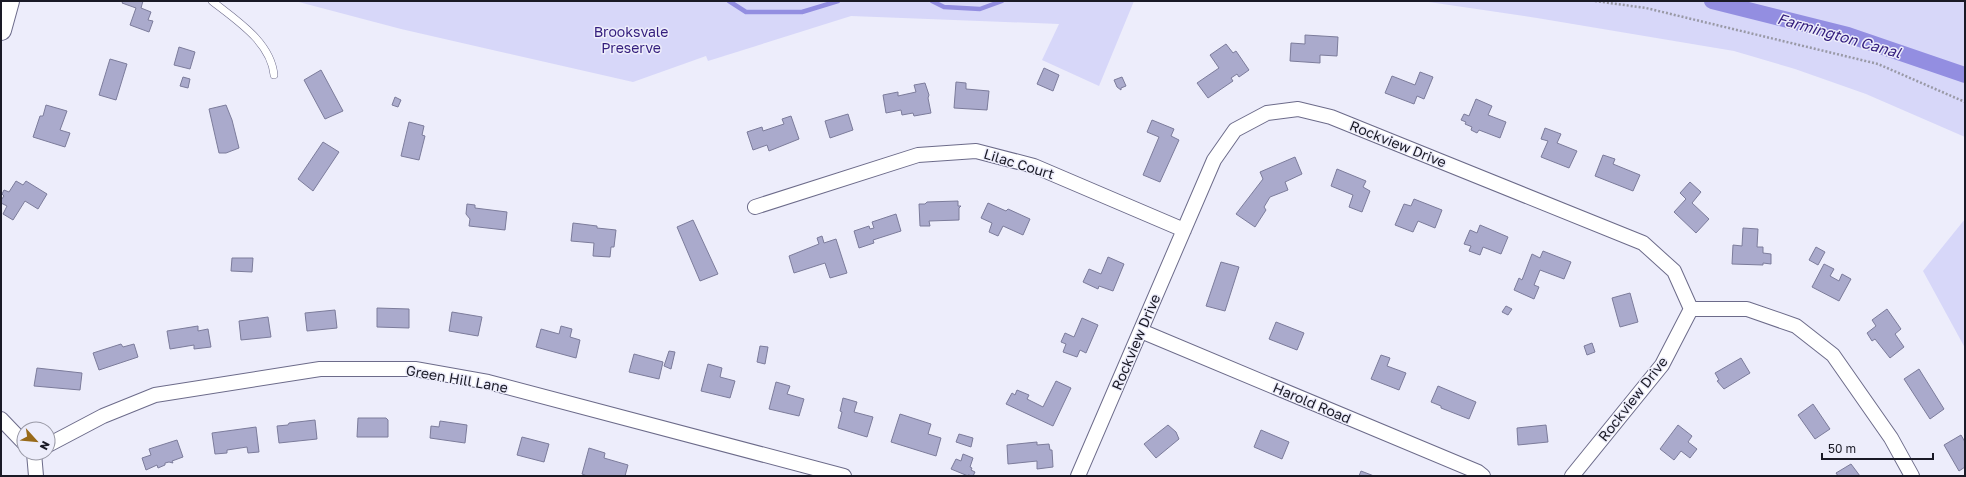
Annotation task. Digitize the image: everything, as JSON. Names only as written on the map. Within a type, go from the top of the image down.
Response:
[{"type":"street","points":[[1,30],[9,1]]},
{"type":"street","name":"Rockview Drive","points":[[1078,476],[1214,160],[1235,130],[1267,113],[1298,109],[1331,117],[1643,243],[1674,271],[1691,309],[1662,365],[1572,476]]},
{"type":"street","name":"Lilac Court","points":[[755,208],[918,155],[976,151],[1034,166],[1184,230]]},
{"type":"street","points":[[1691,309],[1747,309],[1796,326],[1834,355],[1891,438],[1912,476]]},
{"type":"street","name":"Harold Road","points":[[1141,331],[1478,472],[1483,476]]},
{"type":"street","name":"Green Hill Lane","points":[[56,441],[103,416],[155,395],[320,369],[415,369],[488,382],[844,476]]},
{"type":"street","points":[[1,419],[16,435]]},
{"type":"street","points":[[35,461],[36,476]]},
{"type":"lane","points":[[212,1],[235,19],[265,48],[273,65],[274,75]]},
{"type":"path","points":[[1595,1],[1646,8],[1878,64],[1965,102]]},
{"type":"green space","name":"Brooksvale Preserve","points":[[295,1],[1134,1],[1099,86],[1042,60],[1059,24],[851,16],[708,61],[706,56],[633,82],[401,29]]},
{"type":"green space","points":[[1422,1],[1965,1],[1965,137],[1866,94],[1795,69],[1734,51],[1537,18]]},
{"type":"green space","points":[[1965,219],[1965,348],[1923,271]]},
{"type":"building","points":[[123,1],[143,1],[141,8],[151,12],[148,20],[153,21],[149,32],[130,25],[136,8],[122,3]]},
{"type":"building","points":[[1305,35],[1338,37],[1337,56],[1320,55],[1320,63],[1290,61],[1291,43],[1305,44]]},
{"type":"building","points":[[1226,44],[1233,53],[1236,51],[1249,70],[1239,77],[1237,74],[1231,78],[1233,81],[1208,98],[1197,83],[1219,68],[1210,55]]},
{"type":"building","points":[[179,47],[195,52],[190,69],[174,65]]},
{"type":"building","points":[[110,59],[127,64],[116,100],[99,95]]},
{"type":"building","points":[[1044,68],[1059,75],[1053,91],[1037,84]]},
{"type":"building","points":[[321,70],[343,111],[325,119],[304,80]]},
{"type":"building","points":[[1420,72],[1433,77],[1424,99],[1417,96],[1414,104],[1385,93],[1392,76],[1415,85]]},
{"type":"building","points":[[183,77],[190,79],[188,88],[180,86]]},
{"type":"building","points":[[1122,77],[1126,86],[1121,88],[1121,90],[1117,87],[1114,80]]},
{"type":"building","points":[[956,82],[966,83],[966,89],[989,91],[987,110],[954,108]]},
{"type":"building","points":[[925,83],[929,95],[928,98],[931,113],[914,116],[913,113],[902,115],[901,110],[886,113],[883,95],[898,92],[898,96],[916,92],[914,85]]},
{"type":"building","points":[[395,97],[401,100],[398,107],[392,105]]},
{"type":"building","points":[[1476,99],[1492,106],[1488,115],[1506,122],[1500,138],[1479,130],[1477,133],[1471,130],[1472,127],[1465,124],[1466,122],[1461,120],[1464,114],[1469,116]]},
{"type":"building","points":[[46,105],[67,111],[60,130],[70,133],[65,147],[33,137],[40,116],[43,116]]},
{"type":"building","points":[[226,105],[232,120],[239,148],[226,153],[219,153],[209,109]]},
{"type":"building","points":[[848,114],[853,130],[830,138],[825,121]]},
{"type":"building","points":[[791,116],[799,139],[769,151],[767,145],[753,150],[747,132],[762,127],[763,131],[784,124],[782,119]]},
{"type":"building","points":[[1152,120],[1174,129],[1171,136],[1179,140],[1160,182],[1143,175],[1159,137],[1147,132]]},
{"type":"building","points":[[409,122],[424,126],[422,135],[425,136],[419,160],[401,156]]},
{"type":"building","points":[[1545,128],[1561,134],[1557,143],[1577,151],[1569,168],[1541,157],[1548,141],[1541,139]]},
{"type":"building","points":[[323,142],[339,152],[313,191],[298,179]]},
{"type":"building","points":[[1603,155],[1615,159],[1613,164],[1640,175],[1633,191],[1595,176]]},
{"type":"building","points":[[1295,157],[1302,174],[1285,182],[1288,190],[1270,197],[1264,207],[1266,210],[1255,227],[1236,214],[1263,179],[1260,172]]},
{"type":"building","points":[[1337,169],[1366,181],[1363,187],[1370,191],[1362,212],[1349,207],[1353,195],[1331,186]]},
{"type":"building","points":[[16,181],[23,185],[26,181],[47,194],[38,209],[25,201],[13,220],[3,214],[7,206],[1,203],[1,200],[4,196],[2,194],[4,190],[9,192]]},
{"type":"building","points":[[1690,182],[1701,192],[1692,203],[1709,219],[1696,233],[1674,212],[1686,199],[1680,193]]},
{"type":"building","points":[[1414,199],[1442,210],[1435,228],[1418,221],[1413,232],[1395,225],[1404,204],[1411,206]]},
{"type":"building","points":[[958,201],[958,206],[961,206],[959,208],[959,220],[929,221],[930,226],[920,226],[919,204],[925,204],[927,202]]},
{"type":"building","points":[[988,203],[1006,211],[1008,209],[1030,219],[1023,235],[1003,226],[998,236],[989,232],[992,223],[981,218]]},
{"type":"building","points":[[467,204],[475,205],[475,208],[507,212],[505,230],[469,226],[470,219],[466,214]]},
{"type":"building","points":[[896,214],[901,231],[873,240],[874,243],[859,248],[854,231],[869,226],[870,229],[874,228],[872,222]]},
{"type":"building","points":[[693,220],[718,274],[700,281],[677,227]]},
{"type":"building","points":[[573,223],[616,230],[614,247],[611,247],[610,257],[593,256],[594,243],[571,241]]},
{"type":"building","points":[[1480,225],[1508,237],[1501,254],[1483,247],[1480,255],[1469,251],[1471,246],[1464,244],[1470,230],[1477,233]]},
{"type":"building","points":[[1743,228],[1758,229],[1757,247],[1763,247],[1763,253],[1771,254],[1771,264],[1732,264],[1733,245],[1742,246]]},
{"type":"building","points":[[822,236],[824,243],[836,239],[847,273],[830,278],[825,263],[794,273],[789,256],[819,244],[817,238]]},
{"type":"building","points":[[1816,247],[1825,252],[1818,265],[1809,260]]},
{"type":"building","points":[[1543,251],[1571,262],[1564,279],[1540,270],[1534,285],[1539,287],[1534,299],[1514,290],[1519,278],[1522,280],[1532,254],[1540,258]]},
{"type":"building","points":[[1108,257],[1124,264],[1113,291],[1099,286],[1098,289],[1083,282],[1089,269],[1101,274]]},
{"type":"building","points":[[232,258],[253,258],[252,272],[231,271]]},
{"type":"building","points":[[1221,262],[1239,267],[1225,311],[1206,306]]},
{"type":"building","points":[[1824,264],[1834,269],[1830,276],[1839,281],[1842,274],[1851,279],[1839,301],[1812,287]]},
{"type":"building","points":[[1630,293],[1638,322],[1620,327],[1612,298]]},
{"type":"building","points":[[1506,306],[1512,309],[1508,315],[1502,312]]},
{"type":"building","points":[[377,308],[409,309],[409,328],[377,327]]},
{"type":"building","points":[[1887,309],[1901,329],[1895,334],[1904,347],[1890,358],[1875,339],[1872,341],[1867,333],[1876,326],[1872,320]]},
{"type":"building","points":[[335,310],[337,328],[307,331],[305,313]]},
{"type":"building","points":[[452,312],[482,317],[478,336],[449,331]]},
{"type":"building","points":[[268,317],[271,337],[241,340],[239,321]]},
{"type":"building","points":[[1082,318],[1098,325],[1086,353],[1080,350],[1077,357],[1063,352],[1066,344],[1061,342],[1065,333],[1074,337]]},
{"type":"building","points":[[1276,322],[1304,333],[1297,350],[1269,339]]},
{"type":"building","points":[[198,326],[198,331],[208,329],[211,347],[194,349],[194,345],[170,349],[167,331]]},
{"type":"building","points":[[561,326],[572,329],[570,337],[580,340],[576,358],[536,347],[541,329],[559,334]]},
{"type":"building","points":[[1592,343],[1595,352],[1587,355],[1584,346]]},
{"type":"building","points":[[121,344],[123,347],[134,344],[138,357],[99,370],[93,353]]},
{"type":"building","points":[[760,346],[768,347],[765,364],[757,362]]},
{"type":"building","points":[[669,351],[675,352],[671,369],[664,366]]},
{"type":"building","points":[[634,354],[663,362],[659,379],[629,372]]},
{"type":"building","points":[[1381,355],[1390,358],[1387,366],[1406,373],[1399,390],[1371,379]]},
{"type":"building","points":[[1741,358],[1750,373],[1724,389],[1717,381],[1719,380],[1715,373]]},
{"type":"building","points":[[708,364],[722,368],[720,377],[735,381],[730,398],[701,391]]},
{"type":"building","points":[[37,368],[82,373],[80,390],[34,386]]},
{"type":"building","points":[[1919,369],[1944,409],[1930,419],[1904,379]]},
{"type":"building","points":[[1056,381],[1071,388],[1053,426],[1006,404],[1012,393],[1015,395],[1017,390],[1029,395],[1027,399],[1043,407]]},
{"type":"building","points":[[776,382],[790,386],[787,394],[804,399],[799,416],[769,409]]},
{"type":"building","points":[[1438,386],[1476,402],[1469,419],[1441,408],[1441,406],[1431,402]]},
{"type":"building","points":[[843,398],[857,402],[854,412],[873,417],[867,437],[838,428],[842,412],[840,411]]},
{"type":"building","points":[[1813,404],[1830,429],[1815,439],[1798,415]]},
{"type":"building","points":[[900,414],[931,424],[928,434],[941,438],[936,456],[891,442]]},
{"type":"building","points":[[358,418],[386,418],[388,420],[388,437],[357,437]]},
{"type":"building","points":[[315,420],[317,439],[279,443],[277,426]]},
{"type":"building","points":[[440,421],[467,425],[465,443],[430,438],[431,426],[439,427]]},
{"type":"building","points":[[1168,425],[1176,432],[1179,439],[1156,458],[1144,444]]},
{"type":"building","points":[[1546,425],[1548,442],[1518,445],[1517,428]]},
{"type":"building","points":[[1678,425],[1692,436],[1688,442],[1697,449],[1690,458],[1681,451],[1674,460],[1660,449]]},
{"type":"building","points":[[256,427],[259,452],[248,453],[247,447],[227,450],[227,453],[215,454],[212,433]]},
{"type":"building","points":[[1261,430],[1289,442],[1282,459],[1254,447]]},
{"type":"building","points":[[959,434],[973,438],[971,447],[956,442]]},
{"type":"building","points":[[1961,435],[1965,442],[1965,467],[1959,471],[1944,445]]},
{"type":"building","points":[[522,437],[549,444],[544,462],[517,455]]},
{"type":"building","points":[[177,440],[183,457],[172,461],[173,463],[165,463],[165,465],[158,468],[157,465],[146,470],[142,458],[151,455],[149,449]]},
{"type":"building","points":[[1037,442],[1037,445],[1049,444],[1050,450],[1052,450],[1053,467],[1037,469],[1037,461],[1008,464],[1007,445]]},
{"type":"building","points":[[589,448],[605,453],[604,458],[628,465],[625,476],[587,476],[582,474]]},
{"type":"building","points":[[963,454],[973,458],[970,467],[972,468],[971,470],[975,472],[973,476],[968,476],[951,469],[956,459],[961,461]]},
{"type":"building","points":[[1851,464],[1860,476],[1838,476],[1836,473]]},
{"type":"building","points":[[1361,471],[1374,476],[1359,476]]},
{"type":"waterway","points":[[729,1],[746,12],[802,12],[838,1]]},
{"type":"waterway","points":[[932,1],[944,7],[980,9],[1002,1]]},
{"type":"waterway","name":"Farmington Canal","points":[[1712,1],[1848,35],[1965,75]]}]
